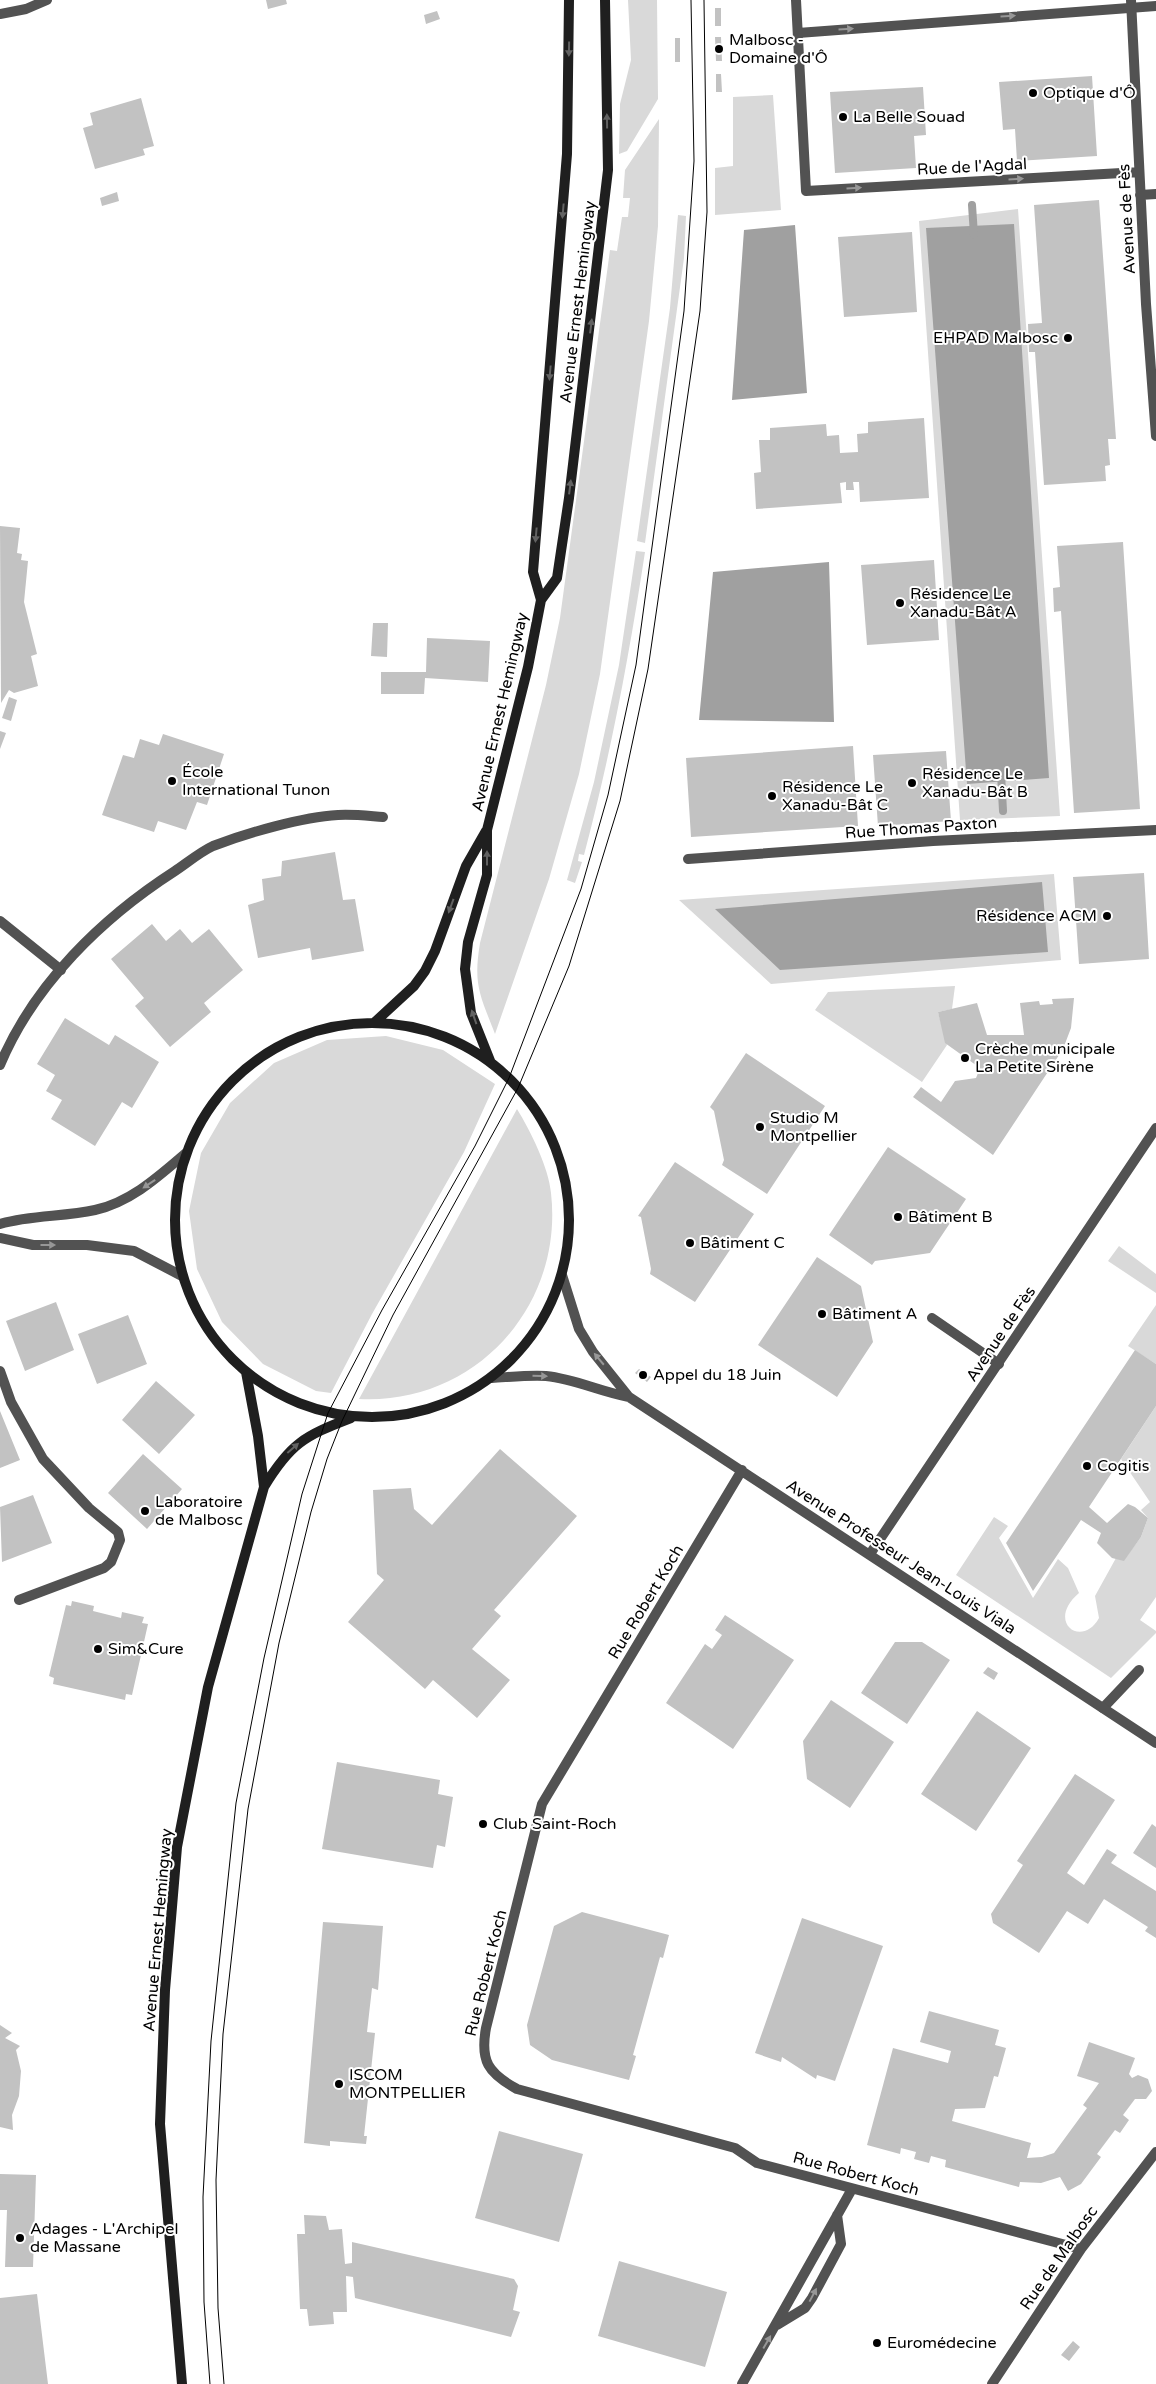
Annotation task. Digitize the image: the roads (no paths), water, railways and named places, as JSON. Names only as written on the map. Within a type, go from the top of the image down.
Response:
[{"type":"main road","name":"Avenue Ernest Hemingway","points":[[541,600],[533,572],[567,154],[569,0]]},
{"type":"main road","name":"Avenue Ernest Hemingway","points":[[491,1063],[472,1013],[465,970],[468,942],[486,874],[487,830],[528,667],[541,600],[557,578],[569,498],[608,170],[605,0]]},
{"type":"main road","name":"Avenue Ernest Hemingway","points":[[375,1022],[414,986],[425,971],[435,951],[466,866],[487,830]]},
{"type":"main road","points":[[375,1022],[416,1028],[447,1038],[491,1063],[518,1088],[539,1114],[554,1144],[564,1176],[569,1209],[568,1242],[562,1275],[546,1314],[522,1349],[492,1378],[468,1393],[444,1405],[417,1413],[390,1417],[353,1417],[328,1413],[299,1404],[272,1390],[246,1372],[219,1345],[197,1312],[182,1276],[175,1235],[176,1193],[186,1153],[200,1121],[221,1093],[245,1068],[274,1048],[306,1034],[331,1027],[375,1022]]},
{"type":"main road","name":"Avenue Ernest Hemingway","points":[[246,1372],[258,1436],[264,1487]]},
{"type":"main road","name":"Avenue Ernest Hemingway","points":[[182,2384],[160,2124],[165,1990],[177,1847],[208,1687],[264,1487],[280,1460],[305,1438],[353,1417]]},
{"type":"street","points":[[0,14],[26,9],[47,0]]},
{"type":"street","points":[[796,0],[798,33],[1131,3],[1156,6]]},
{"type":"street","name":"Avenue de Fès","points":[[1131,3],[1140,195],[1156,436]]},
{"type":"street","name":"Rue de l'Agdal","points":[[798,33],[806,191],[1139,172]]},
{"type":"street","points":[[1140,195],[1156,194]]},
{"type":"street","points":[[0,1065],[10,1042],[42,991],[91,936],[158,882],[212,847],[284,825],[338,815],[384,817]]},
{"type":"street","name":"Rue Thomas Paxton","points":[[688,859],[933,841],[1156,830]]},
{"type":"street","points":[[0,921],[61,970]]},
{"type":"street","name":"Avenue de Fès","points":[[870,1554],[1156,1128]]},
{"type":"street","points":[[0,1224],[18,1218],[96,1210],[130,1196],[156,1179],[186,1153]]},
{"type":"street","points":[[0,1238],[34,1245],[87,1245],[134,1250],[182,1276]]},
{"type":"street","name":"Avenue Professeur Jean-Louis Viala","points":[[562,1275],[579,1329],[593,1352],[629,1397],[1156,1743]]},
{"type":"street","points":[[932,1318],[999,1364]]},
{"type":"street","points":[[0,1371],[11,1402],[43,1459],[89,1508],[118,1532],[120,1540],[111,1562],[104,1568],[19,1600]]},
{"type":"street","name":"Avenue Professeur Jean-Louis Viala","points":[[492,1378],[546,1376],[575,1382],[602,1392],[629,1397]]},
{"type":"street","name":"Rue Robert Koch","points":[[742,1470],[542,1804],[483,2047],[486,2062],[494,2072],[517,2089],[735,2148],[757,2163],[1081,2249]]},
{"type":"street","points":[[1103,1708],[1139,1670]]},
{"type":"street","name":"Rue de Malbosc","points":[[992,2384],[1081,2249],[1156,2152]]},
{"type":"street","points":[[742,2384],[852,2189]]},
{"type":"street","points":[[776,2325],[805,2308],[812,2298],[841,2244],[837,2215]]},
{"type":"waterway","points":[[972,205],[974,235]]},
{"type":"waterway","points":[[1001,773],[1003,811]]},
{"type":"tram line","points":[[210,2384],[204,2302],[203,2197],[211,2041],[236,1803],[264,1658],[302,1494],[328,1413],[382,1310],[475,1146],[509,1078],[581,889],[608,795],[636,665],[684,311],[694,161],[691,0]]},
{"type":"tram line","points":[[224,2384],[218,2308],[216,2180],[223,2034],[248,1809],[279,1643],[311,1512],[327,1459],[342,1421],[393,1315],[518,1088],[569,966],[620,801],[648,669],[700,311],[707,212],[704,0]]},
{"type":"place","name":"Malbosc - Domaine d'Ô","points":[[719,49]]},
{"type":"place","name":"Optique d'Ô","points":[[1033,93]]},
{"type":"place","name":"La Belle Souad","points":[[843,117]]},
{"type":"place","name":"EHPAD Malbosc","points":[[1068,338]]},
{"type":"place","name":"Résidence Le Xanadu-Bât A","points":[[900,603]]},
{"type":"place","name":"École International Tunon","points":[[172,781]]},
{"type":"place","name":"Résidence Le Xanadu-Bât B","points":[[912,783]]},
{"type":"place","name":"Résidence Le Xanadu-Bât C","points":[[772,796]]},
{"type":"place","name":"Résidence ACM","points":[[1107,916]]},
{"type":"place","name":"Crèche municipale La Petite Sirène","points":[[965,1058]]},
{"type":"place","name":"Studio M Montpellier","points":[[760,1127]]},
{"type":"place","name":"Bâtiment B","points":[[898,1217]]},
{"type":"place","name":"Bâtiment C","points":[[690,1243]]},
{"type":"place","name":"Bâtiment A","points":[[822,1314]]},
{"type":"place","name":"Appel du 18 Juin","points":[[643,1375]]},
{"type":"place","name":"Cogitis","points":[[1087,1466]]},
{"type":"place","name":"Laboratoire de Malbosc","points":[[145,1511]]},
{"type":"place","name":"Sim&Cure","points":[[98,1649]]},
{"type":"place","name":"Club Saint-Roch","points":[[483,1824]]},
{"type":"place","name":"ISCOM MONTPELLIER","points":[[339,2084]]},
{"type":"place","name":"Adages - L'Archipel de Massane","points":[[20,2238]]},
{"type":"place","name":"Euromédecine","points":[[877,2343]]}]
